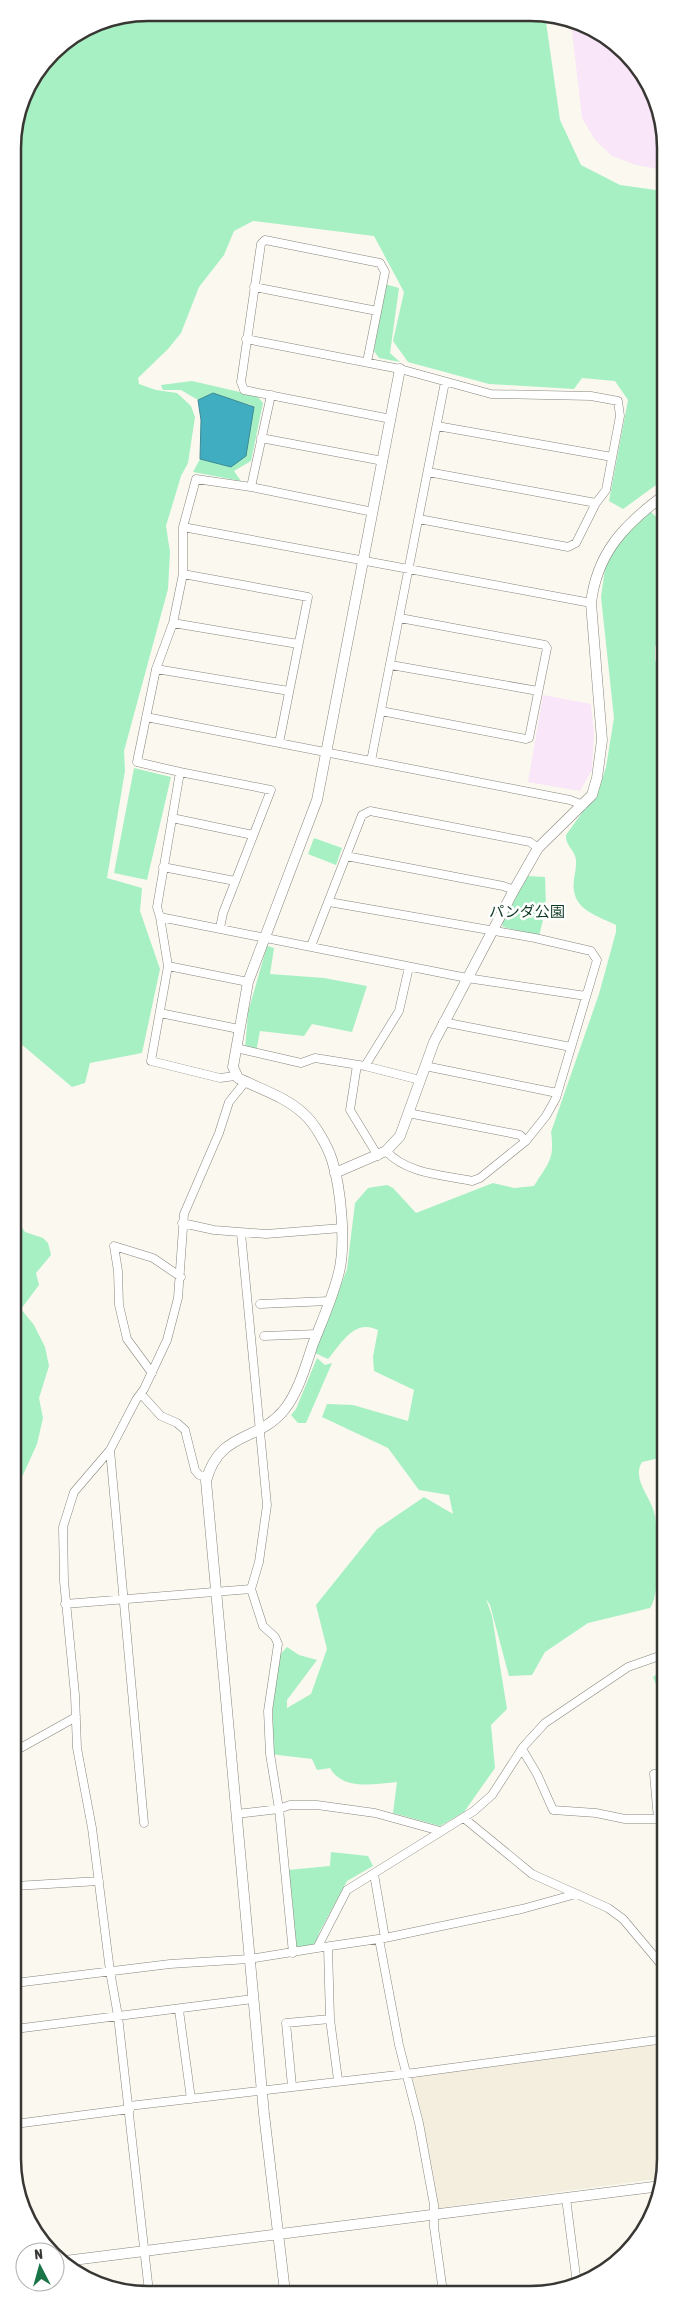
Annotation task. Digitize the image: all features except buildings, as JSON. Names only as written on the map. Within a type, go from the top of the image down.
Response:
[{"type":"street","points":[[367,362],[385,272],[380,263],[265,240],[261,244],[246,339],[241,382],[244,390],[391,419]]},
{"type":"street","points":[[254,287],[378,311]]},
{"type":"street","points":[[246,339],[367,362],[491,394],[591,396],[618,401],[620,416],[606,490],[596,503],[576,543],[568,548],[419,519]]},
{"type":"street","points":[[235,1076],[233,1067],[248,982],[317,800],[400,370]]},
{"type":"street","points":[[372,761],[445,382]]},
{"type":"street","points":[[251,487],[271,395]]},
{"type":"street","points":[[437,426],[612,457]]},
{"type":"street","points":[[261,438],[383,461]]},
{"type":"street","points":[[428,472],[596,503]]},
{"type":"street","points":[[220,928],[223,913],[270,790],[136,762],[156,669],[173,623],[183,574],[183,526],[196,479],[251,487],[374,512]]},
{"type":"street","points":[[335,1173],[382,1153],[400,1136],[443,1022],[514,890],[538,848],[592,795],[597,778],[602,740],[591,603],[597,571],[615,540],[657,501]]},
{"type":"street","points":[[183,526],[364,562],[591,603]]},
{"type":"street","points":[[183,574],[308,597],[279,743]]},
{"type":"street","points":[[381,712],[526,739],[529,738],[547,648],[545,645],[400,618]]},
{"type":"street","points":[[173,623],[298,644]]},
{"type":"street","points":[[391,665],[538,691]]},
{"type":"street","points":[[156,669],[289,691]]},
{"type":"street","points":[[146,717],[570,800],[583,805]]},
{"type":"street","points":[[180,772],[157,907],[168,966],[150,1061],[220,1078],[235,1076],[270,1092],[305,1115],[331,1157],[335,1173],[342,1228],[342,1251],[339,1273],[317,1334],[289,1402],[272,1422],[243,1435],[226,1446],[218,1455],[207,1477],[208,1514],[248,1959],[284,2286]]},
{"type":"street","points":[[311,946],[362,815],[370,811],[530,842],[538,848]]},
{"type":"street","points":[[172,818],[253,835]]},
{"type":"street","points":[[346,856],[503,886],[514,890]]},
{"type":"street","points":[[164,868],[235,881]]},
{"type":"street","points":[[328,902],[535,938],[591,951],[597,960],[557,1093],[546,1116],[526,1141],[480,1178],[472,1181],[413,1169],[382,1153],[350,1110],[361,1066],[399,1011],[409,967]]},
{"type":"street","points":[[160,917],[467,978],[586,996]]},
{"type":"street","points":[[168,966],[248,982]]},
{"type":"street","points":[[160,1013],[239,1029]]},
{"type":"street","points":[[443,1022],[571,1047]]},
{"type":"street","points":[[236,1048],[301,1063],[315,1058],[361,1066],[420,1080]]},
{"type":"street","points":[[425,1066],[557,1093]]},
{"type":"street","points":[[148,2286],[144,2257],[146,2252],[118,2016],[110,1971],[99,1881],[77,1748],[76,1717],[65,1604],[64,1527],[74,1492],[110,1450],[152,1373],[172,1326],[181,1278],[182,1223],[219,1133],[229,1102],[246,1082]]},
{"type":"street","points":[[408,1113],[520,1135],[526,1141]]},
{"type":"street","points":[[182,1223],[241,1233],[266,1234],[342,1228]]},
{"type":"street","points":[[241,1233],[266,1505],[260,1562],[251,1589],[263,1626],[275,1637],[278,1644],[268,1711],[270,1754],[279,1809],[293,1953]]},
{"type":"street","points":[[152,1373],[127,1339],[119,1305],[118,1271],[114,1246],[153,1258],[181,1278]]},
{"type":"street","points":[[260,1304],[329,1300]]},
{"type":"street","points":[[264,1336],[317,1334]]},
{"type":"street","points":[[141,1394],[161,1416],[185,1430],[196,1470],[200,1475],[207,1477]]},
{"type":"street","points":[[110,1450],[144,1823]]},
{"type":"street","points":[[65,1604],[251,1589]]},
{"type":"street","points":[[318,1948],[347,1890],[440,1831],[465,1819],[492,1795],[522,1749],[545,1723],[628,1667],[656,1657]]},
{"type":"street","points":[[21,1748],[76,1717]]},
{"type":"street","points":[[522,1749],[534,1768],[553,1810],[566,1813],[596,1813],[625,1820],[656,1818]]},
{"type":"street","points":[[656,1774],[654,1774],[656,1798]]},
{"type":"street","points":[[236,1814],[279,1809],[290,1805],[337,1807],[375,1813],[440,1831]]},
{"type":"street","points":[[465,1819],[532,1874],[608,1908],[623,1919],[656,1958]]},
{"type":"street","points":[[374,1874],[382,1938],[406,2074],[412,2089],[419,2123],[435,2216],[441,2286]]},
{"type":"street","points":[[21,1886],[99,1881]]},
{"type":"street","points":[[21,1982],[110,1971],[214,1960],[248,1959],[293,1953],[382,1938],[522,1909],[576,1894]]},
{"type":"street","points":[[328,1947],[330,2019],[338,2080]]},
{"type":"street","points":[[21,2028],[253,2000]]},
{"type":"street","points":[[179,2010],[191,2099]]},
{"type":"street","points":[[292,2086],[286,2024],[330,2019]]},
{"type":"street","points":[[21,2123],[191,2099],[338,2080],[406,2074],[656,2040]]},
{"type":"street","points":[[73,2260],[435,2216],[653,2187]]},
{"type":"street","points":[[566,2198],[576,2277]]},
{"type":"shaded area","points":[[572,28],[593,38],[620,58],[644,92],[654,124],[657,169],[636,165],[612,156],[595,140],[582,118]]},
{"type":"shaded area","points":[[543,695],[591,704],[594,734],[592,770],[580,791],[528,782]]},
{"type":"shaded area","points":[[656,2043],[655,2179],[437,2207],[421,2113],[412,2078]]},
{"type":"green space","points":[[132,22],[546,22],[560,120],[581,165],[620,185],[657,190],[657,484],[623,509],[609,501],[628,400],[615,381],[582,378],[574,389],[489,384],[408,362],[393,341],[404,292],[374,236],[253,221],[234,231],[224,255],[199,287],[181,333],[168,349],[138,378],[139,384],[156,390],[177,393],[191,406],[195,417],[188,463],[181,476],[166,526],[170,552],[168,589],[124,751],[125,771],[107,878],[142,888],[140,911],[160,969],[142,1053],[90,1063],[85,1083],[72,1087],[22,1044],[22,132],[34,92],[53,65],[85,38],[107,28]]},
{"type":"green space","points":[[385,284],[399,288],[390,353],[400,362],[379,358],[374,351]]},
{"type":"green space","points":[[192,381],[257,396],[263,403],[251,461],[234,471],[241,481],[193,472],[200,459],[231,467],[251,405],[229,400],[213,393],[198,400],[181,390],[163,390],[161,385]]},
{"type":"green space","points":[[651,512],[657,517],[657,643],[655,647],[657,663],[656,1459],[642,1462],[639,1469],[640,1482],[655,1516],[656,1591],[650,1608],[588,1623],[545,1652],[532,1675],[509,1676],[490,1605],[486,1599],[492,1616],[507,1709],[491,1725],[495,1768],[464,1812],[440,1826],[393,1813],[397,1782],[370,1785],[351,1783],[336,1775],[330,1768],[317,1770],[312,1759],[270,1754],[276,1659],[287,1647],[299,1655],[317,1660],[287,1700],[287,1708],[311,1694],[327,1649],[316,1605],[377,1529],[424,1497],[453,1514],[449,1495],[419,1490],[388,1448],[322,1417],[327,1404],[353,1405],[408,1421],[414,1390],[374,1371],[373,1357],[378,1330],[362,1327],[355,1330],[343,1340],[328,1359],[315,1353],[347,1269],[355,1203],[368,1188],[387,1185],[393,1188],[416,1213],[493,1183],[514,1188],[534,1186],[549,1161],[552,1149],[551,1132],[599,994],[616,932],[616,925],[584,908],[576,898],[574,879],[576,860],[567,842],[566,835],[599,789],[606,767],[614,718],[601,597],[606,562],[632,525]]},
{"type":"green space","points":[[134,768],[171,777],[147,880],[114,873]]},
{"type":"green space","points":[[314,838],[342,848],[336,865],[308,854]]},
{"type":"green space","name":"パンダ公園","points":[[527,876],[545,877],[546,908],[539,936],[503,927],[502,922]]},
{"type":"green space","points":[[267,946],[274,948],[270,974],[324,978],[367,986],[352,1032],[312,1024],[304,1036],[260,1031],[256,1052],[245,1050],[248,1012]]},
{"type":"green space","points":[[21,1227],[25,1232],[43,1238],[48,1243],[51,1255],[36,1273],[39,1285],[21,1308]]},
{"type":"green space","points":[[21,1310],[34,1325],[45,1347],[49,1366],[39,1398],[43,1418],[37,1444],[22,1477],[22,1497]]},
{"type":"green space","points":[[317,1358],[325,1365],[332,1363],[306,1423],[298,1423],[291,1415],[296,1409]]},
{"type":"green space","points":[[656,1675],[656,1685],[653,1677]]},
{"type":"green space","points":[[331,1852],[368,1856],[373,1866],[347,1881],[313,1946],[295,1947],[288,1870],[330,1866]]},
{"type":"water","points":[[213,393],[254,407],[246,456],[231,467],[200,459],[201,420],[198,400]]}]
